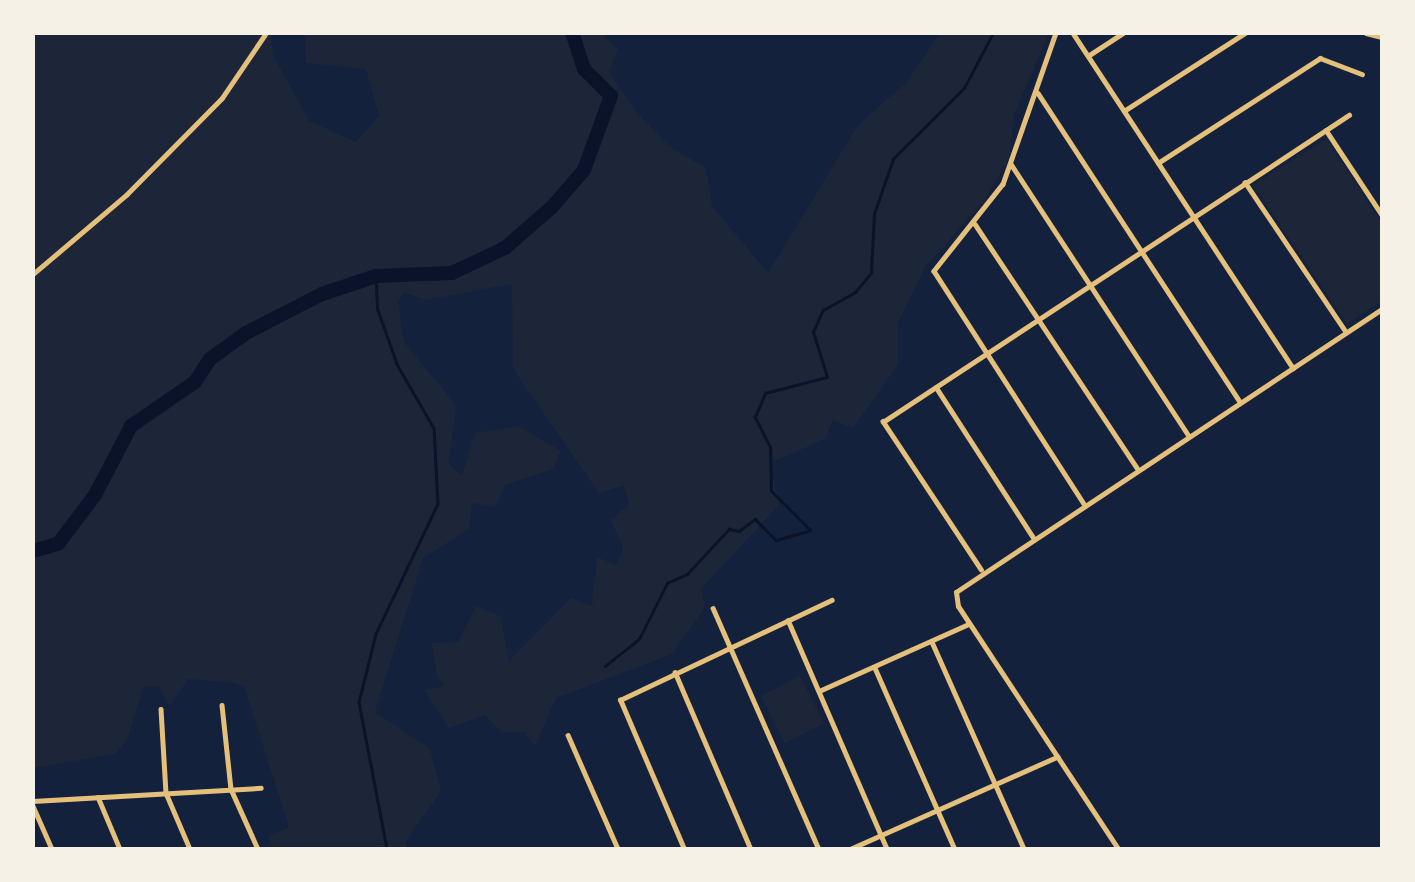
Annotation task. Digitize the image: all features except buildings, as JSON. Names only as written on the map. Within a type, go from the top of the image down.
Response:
[{"type":"street","points":[[33,274],[125,195],[222,98],[266,33]]},
{"type":"street","points":[[1056,33],[1038,93],[1011,164],[975,224],[934,271],[1085,505]]},
{"type":"street","points":[[1073,33],[1293,368]]},
{"type":"street","points":[[1088,56],[1123,33]]},
{"type":"street","points":[[1124,111],[1245,33]]},
{"type":"street","points":[[1366,33],[1382,37]]},
{"type":"street","points":[[1158,163],[1310,63],[1330,57],[1362,74]]},
{"type":"street","points":[[1038,93],[1240,402]]},
{"type":"street","points":[[981,570],[883,422],[1349,115]]},
{"type":"street","points":[[1326,130],[1382,215]]},
{"type":"street","points":[[1011,164],[1189,436]]},
{"type":"street","points":[[1245,182],[1346,333]]},
{"type":"street","points":[[975,224],[1138,469]]},
{"type":"street","points":[[1118,849],[969,624],[956,592],[981,570],[1085,505],[1382,309]]},
{"type":"street","points":[[936,387],[1033,537]]},
{"type":"street","points":[[684,849],[620,706],[623,694],[832,600]]},
{"type":"street","points":[[713,608],[819,849]]},
{"type":"street","points":[[788,621],[887,849]]},
{"type":"street","points":[[819,691],[969,624]]},
{"type":"street","points":[[932,642],[1024,849]]},
{"type":"street","points":[[875,668],[955,849]]},
{"type":"street","points":[[675,672],[751,849]]},
{"type":"street","points":[[222,705],[231,789],[258,849]]},
{"type":"street","points":[[161,709],[166,793],[190,849]]},
{"type":"street","points":[[568,735],[618,849]]},
{"type":"street","points":[[849,849],[1057,757]]},
{"type":"street","points":[[52,849],[33,804],[98,797],[261,788]]},
{"type":"street","points":[[98,797],[120,849]]},
{"type":"shaded area","points":[[33,33],[271,33],[273,55],[309,121],[356,142],[379,116],[366,69],[306,63],[305,33],[601,33],[618,49],[609,72],[636,112],[670,147],[706,168],[712,206],[768,273],[858,125],[906,83],[940,33],[1049,33],[1014,114],[1009,159],[984,201],[925,267],[898,323],[898,365],[853,428],[833,420],[825,439],[770,463],[779,505],[701,589],[705,607],[672,654],[556,698],[535,746],[524,732],[502,732],[485,715],[449,728],[424,690],[445,686],[437,677],[432,643],[458,642],[476,606],[500,616],[509,661],[571,598],[592,606],[597,557],[616,565],[623,548],[611,520],[629,504],[624,485],[599,493],[513,369],[512,284],[426,300],[403,292],[398,302],[404,342],[456,405],[449,464],[462,476],[475,433],[518,426],[561,451],[553,469],[505,485],[496,507],[472,503],[469,529],[423,558],[375,712],[430,749],[441,791],[406,841],[407,849],[274,849],[268,837],[289,827],[244,686],[188,679],[170,706],[158,686],[143,687],[127,740],[115,754],[33,768]]},
{"type":"shaded area","points":[[1326,139],[1382,224],[1382,301],[1347,324],[1253,185]]},
{"type":"shaded area","points":[[800,676],[824,723],[785,743],[761,696]]},
{"type":"waterway","points":[[33,551],[58,544],[95,495],[131,426],[195,382],[210,359],[246,333],[322,294],[376,276],[452,273],[505,248],[552,207],[584,170],[611,96],[584,69],[572,33]]},
{"type":"waterway","points":[[605,666],[639,639],[667,583],[687,574],[729,529],[739,531],[755,519],[776,540],[810,530],[771,491],[770,447],[755,417],[765,393],[827,377],[813,332],[823,310],[855,292],[871,273],[874,214],[893,159],[964,88],[993,33]]},
{"type":"waterway","points":[[376,276],[378,310],[397,364],[434,428],[438,504],[376,634],[359,702],[387,849]]}]
